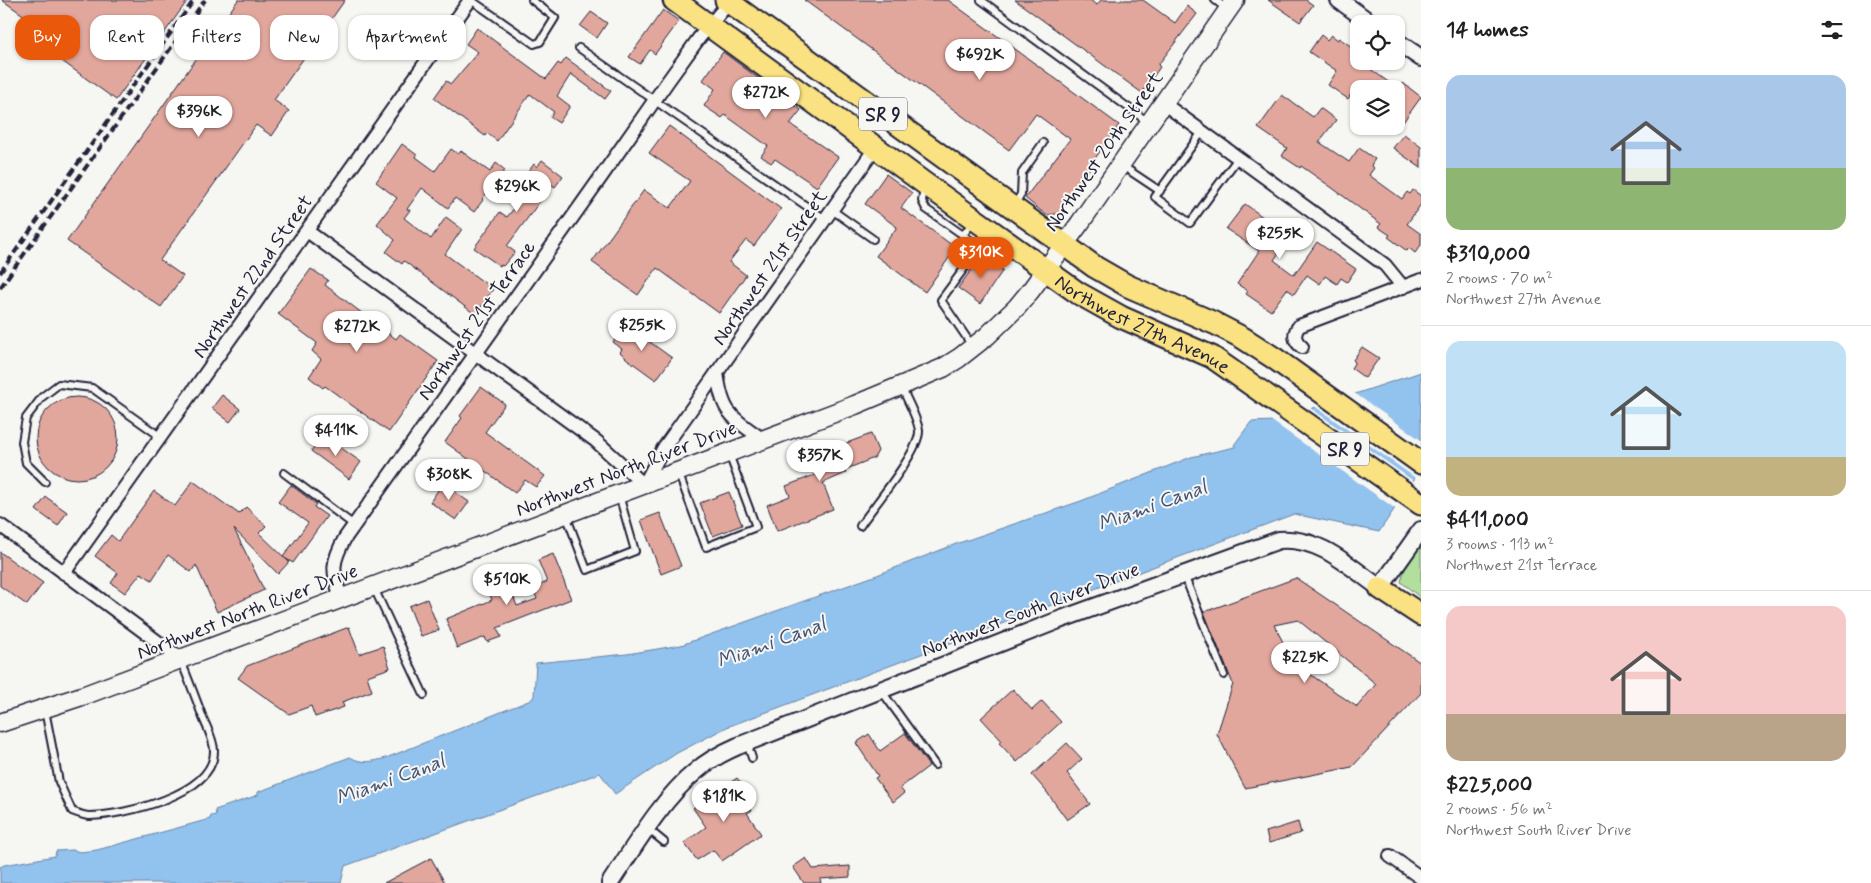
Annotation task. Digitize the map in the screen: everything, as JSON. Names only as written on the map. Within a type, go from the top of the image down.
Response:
[{"type":"highway","name":"Northwest 27th Avenue","points":[[674,0],[924,183],[969,227],[1046,270],[1105,309],[1212,357],[1254,384],[1421,504]]},
{"type":"highway","name":"Northwest 27th Avenue","points":[[729,1],[1095,267],[1122,283],[1243,338],[1421,463]]},
{"type":"highway","points":[[1380,588],[1421,616]]},
{"type":"main road","name":"Northwest 20th Street","points":[[1001,323],[1031,290],[1046,270],[1150,123],[1226,3]]},
{"type":"main road","name":"Northwest North River Drive","points":[[0,723],[45,709],[181,660],[901,387],[943,368],[973,348],[1001,323]]},
{"type":"street","name":"Northwest 22nd Street","points":[[64,573],[470,0]]},
{"type":"street","points":[[1339,0],[1360,15]]},
{"type":"street","name":"Northwest 21st Terrace","points":[[341,599],[333,572],[334,565],[340,547],[354,524],[654,101],[729,1]]},
{"type":"street","points":[[1405,47],[1421,58]]},
{"type":"street","points":[[1163,104],[1386,265],[1403,287]]},
{"type":"street","name":"Northwest 21st Street","points":[[644,485],[663,449],[876,147]]},
{"type":"street","points":[[307,232],[596,441],[644,485]]},
{"type":"street","points":[[1302,347],[1298,344],[1295,336],[1299,326],[1421,280]]},
{"type":"street","points":[[717,372],[720,394],[725,408],[739,422],[762,439]]},
{"type":"street","points":[[0,525],[181,660]]},
{"type":"street","points":[[1380,588],[1421,530]]},
{"type":"street","name":"Northwest South River Drive","points":[[648,829],[676,790],[694,772],[716,756],[746,742],[1270,542],[1297,539],[1318,546],[1380,588]]},
{"type":"street","points":[[610,883],[648,829]]},
{"type":"street","points":[[1390,856],[1421,878]]},
{"type":"lane","points":[[470,0],[534,44],[540,42],[555,21],[555,18],[532,0]]},
{"type":"lane","points":[[981,0],[1150,123]]},
{"type":"lane","points":[[579,48],[654,101],[829,215],[873,240]]},
{"type":"lane","points":[[1202,132],[1155,197],[1190,223],[1238,158]]},
{"type":"lane","points":[[1013,207],[1021,194],[1022,173],[1043,143]]},
{"type":"lane","points":[[1120,164],[1160,191]]},
{"type":"lane","points":[[969,227],[980,247],[940,300],[973,348]]},
{"type":"lane","points":[[44,482],[26,462],[22,442],[26,418],[42,397],[59,384],[92,388],[161,437]]},
{"type":"lane","points":[[860,526],[909,457],[917,442],[919,431],[901,387]]},
{"type":"lane","points":[[678,472],[706,547],[756,527],[728,452]]},
{"type":"lane","points":[[284,473],[354,524]]},
{"type":"lane","points":[[566,515],[587,570],[635,551],[618,494]]},
{"type":"lane","points":[[1184,574],[1224,675]]},
{"type":"lane","points":[[374,587],[424,695]]},
{"type":"lane","points":[[45,709],[59,782],[72,811],[88,816],[136,810],[183,792],[204,774],[209,767],[214,752],[211,737],[181,660]]},
{"type":"lane","points":[[881,689],[935,765]]},
{"type":"lane","points":[[746,742],[752,758]]},
{"type":"lane","points":[[648,829],[664,842]]},
{"type":"green space","points":[[1421,545],[1421,598],[1401,582],[1404,571]]},
{"type":"water","name":"Miami Canal","points":[[1421,372],[1421,469],[1379,532],[1294,514],[727,727],[677,753],[615,794],[600,773],[345,866],[341,883],[0,883],[0,867],[4,865],[55,856],[56,851],[73,850],[80,852],[97,850],[210,819],[211,816],[216,815],[215,810],[258,795],[258,792],[350,757],[367,762],[386,758],[531,700],[534,696],[536,663],[627,654],[681,645],[877,575],[956,544],[1081,501],[1191,457],[1235,447],[1234,445],[1251,422],[1274,421]]},
{"type":"pier","points":[[1353,392],[1421,440],[1421,473],[1417,479],[1313,405]]},
{"type":"pier","points":[[1309,407],[1415,482],[1397,510],[1269,419]]},
{"type":"building","points":[[2,0],[188,0],[177,15],[174,15],[174,19],[164,33],[164,15],[90,15],[90,60],[145,60],[116,100],[61,60],[80,60],[80,15],[23,15]]},
{"type":"building","points":[[238,0],[345,0],[334,15],[270,15],[270,60],[302,60],[274,100],[289,111],[272,136],[256,125],[160,260],[183,276],[161,307],[67,241],[195,60],[260,60],[260,15],[227,15]]},
{"type":"building","points":[[804,0],[948,0],[1119,125],[1061,211],[1056,214],[1046,215],[1025,198],[1070,139],[1036,114],[1009,150]]},
{"type":"building","points":[[1015,0],[1090,0],[1097,5],[1101,0],[1143,0],[1175,23],[1187,6],[1197,14],[1158,65],[1160,67],[1142,93]]},
{"type":"building","points":[[1268,0],[1306,0],[1313,5],[1300,22]]},
{"type":"building","points":[[663,10],[679,21],[655,54],[650,50],[640,64],[629,57]]},
{"type":"building","points":[[591,12],[607,23],[597,38],[580,26]]},
{"type":"building","points":[[477,28],[546,79],[558,63],[561,65],[566,58],[611,91],[605,99],[571,74],[557,96],[570,106],[559,123],[550,117],[554,112],[530,94],[497,141],[487,133],[485,136],[434,98],[446,81],[451,84],[478,52],[466,44]]},
{"type":"building","points":[[1321,35],[1327,40],[1331,35],[1350,46],[1350,70],[1372,70],[1386,80],[1350,80],[1350,96],[1348,99],[1328,85],[1337,71],[1309,52]]},
{"type":"building","points":[[723,52],[801,110],[790,124],[838,157],[817,187],[775,159],[771,163],[761,156],[768,146],[725,115],[722,118],[704,106],[715,89],[703,80]]},
{"type":"building","points":[[1405,85],[1421,97],[1405,119]]},
{"type":"building","points":[[1282,95],[1313,117],[1320,108],[1336,120],[1319,142],[1349,162],[1359,148],[1375,159],[1371,165],[1374,168],[1369,175],[1402,199],[1407,192],[1410,194],[1413,190],[1421,196],[1421,204],[1407,224],[1421,234],[1421,245],[1415,253],[1409,248],[1407,251],[1388,237],[1390,235],[1378,227],[1381,224],[1331,187],[1301,166],[1300,168],[1282,156],[1287,148],[1258,128]]},
{"type":"building","points":[[669,126],[781,209],[754,246],[746,240],[729,262],[746,275],[719,313],[657,268],[638,295],[592,262],[644,190],[670,208],[690,181],[649,153]]},
{"type":"building","points":[[1405,135],[1421,147],[1421,168],[1393,148]]},
{"type":"building","points":[[402,144],[435,171],[451,149],[458,154],[461,151],[490,172],[496,163],[505,170],[474,212],[455,198],[448,208],[422,188],[407,209],[410,210],[404,218],[431,239],[446,217],[462,229],[445,254],[493,289],[476,315],[404,261],[402,264],[386,252],[395,240],[377,224],[397,198],[376,182]]},
{"type":"building","points":[[542,160],[563,176],[555,187],[552,185],[507,246],[515,252],[503,266],[500,266],[474,248],[500,212],[507,217],[520,201],[514,197],[517,193],[514,191],[534,164],[537,167]]},
{"type":"building","points":[[886,174],[912,193],[901,208],[956,248],[925,292],[876,256],[897,227],[865,204]]},
{"type":"building","points":[[1245,204],[1267,220],[1269,217],[1292,234],[1274,260],[1294,275],[1317,242],[1356,269],[1347,282],[1341,278],[1337,284],[1325,276],[1320,284],[1307,275],[1294,294],[1287,289],[1271,311],[1246,294],[1248,291],[1237,284],[1259,251],[1226,229]]},
{"type":"building","points":[[982,255],[1003,270],[980,304],[958,288]]},
{"type":"building","points":[[311,269],[328,280],[325,285],[396,339],[400,334],[438,361],[389,432],[325,386],[323,388],[309,377],[321,359],[312,351],[317,343],[278,314]]},
{"type":"building","points":[[628,322],[645,335],[643,337],[672,358],[656,380],[627,359],[620,352],[622,349],[613,342]]},
{"type":"building","points":[[1362,347],[1379,358],[1365,378],[1351,368],[1355,362],[1353,360]]},
{"type":"building","points":[[481,387],[505,404],[485,432],[545,476],[536,487],[525,480],[515,493],[445,442],[462,418],[460,416]]},
{"type":"building","points":[[222,395],[240,409],[230,422],[212,408]]},
{"type":"building","points":[[77,397],[93,401],[106,409],[114,422],[118,438],[114,454],[106,467],[93,475],[77,479],[61,475],[48,467],[40,454],[36,438],[40,422],[48,409],[61,401]]},
{"type":"building","points":[[871,434],[878,451],[874,458],[844,470],[846,473],[823,483],[833,509],[777,531],[767,505],[790,496],[786,486],[820,473],[811,450],[833,440],[836,447]]},
{"type":"building","points":[[323,435],[361,462],[349,479],[311,451]]},
{"type":"building","points":[[445,480],[457,489],[455,492],[469,502],[456,520],[430,502]]},
{"type":"building","points":[[193,481],[239,514],[246,507],[266,526],[259,533],[289,562],[278,574],[234,529],[264,590],[217,612],[196,565],[191,572],[168,555],[152,580],[141,573],[125,593],[111,583],[118,573],[95,556],[111,535],[118,541],[154,491],[175,506]]},
{"type":"building","points":[[291,485],[316,504],[314,507],[327,516],[293,563],[283,557],[308,523],[278,502]]},
{"type":"building","points":[[729,492],[742,525],[713,536],[700,503]]},
{"type":"building","points":[[46,497],[67,512],[58,526],[36,510]]},
{"type":"building","points":[[660,513],[681,566],[661,574],[641,520]]},
{"type":"building","points":[[0,552],[43,583],[27,605],[0,586]]},
{"type":"building","points":[[553,554],[571,599],[497,628],[501,637],[487,642],[485,637],[457,648],[446,619],[492,600],[483,577],[503,570],[517,606],[537,599],[533,588],[547,582],[538,560]]},
{"type":"building","points":[[1296,578],[1421,663],[1421,693],[1352,767],[1245,788],[1217,734],[1233,684],[1204,612]],"holes":[[[1298,620],[1376,684],[1357,707],[1294,663],[1274,625]]]},
{"type":"building","points":[[427,599],[439,630],[421,636],[409,606]]},
{"type":"building","points":[[349,627],[359,654],[383,646],[390,668],[367,676],[372,691],[342,702],[344,707],[315,717],[311,706],[289,714],[238,678],[247,666]]},
{"type":"building","points":[[1013,689],[1032,710],[1042,701],[1061,722],[1017,762],[999,743],[1002,741],[981,718]]},
{"type":"building","points":[[905,733],[929,766],[900,788],[904,793],[893,802],[875,778],[878,776],[856,743],[869,734],[880,751]]},
{"type":"building","points":[[1067,743],[1082,759],[1067,773],[1090,804],[1067,820],[1032,775]]},
{"type":"building","points":[[737,778],[752,798],[747,803],[752,810],[747,813],[761,834],[722,861],[713,850],[697,860],[684,843],[706,827],[693,808]]},
{"type":"building","points":[[1298,822],[1301,833],[1269,843],[1266,832]]},
{"type":"building","points":[[431,858],[445,883],[384,883]]},
{"type":"building","points":[[806,858],[813,869],[850,866],[850,877],[820,879],[821,883],[804,883],[793,867]]},
{"type":"railway","points":[[0,273],[194,0]]},
{"type":"railway","points":[[0,288],[205,0]]}]
